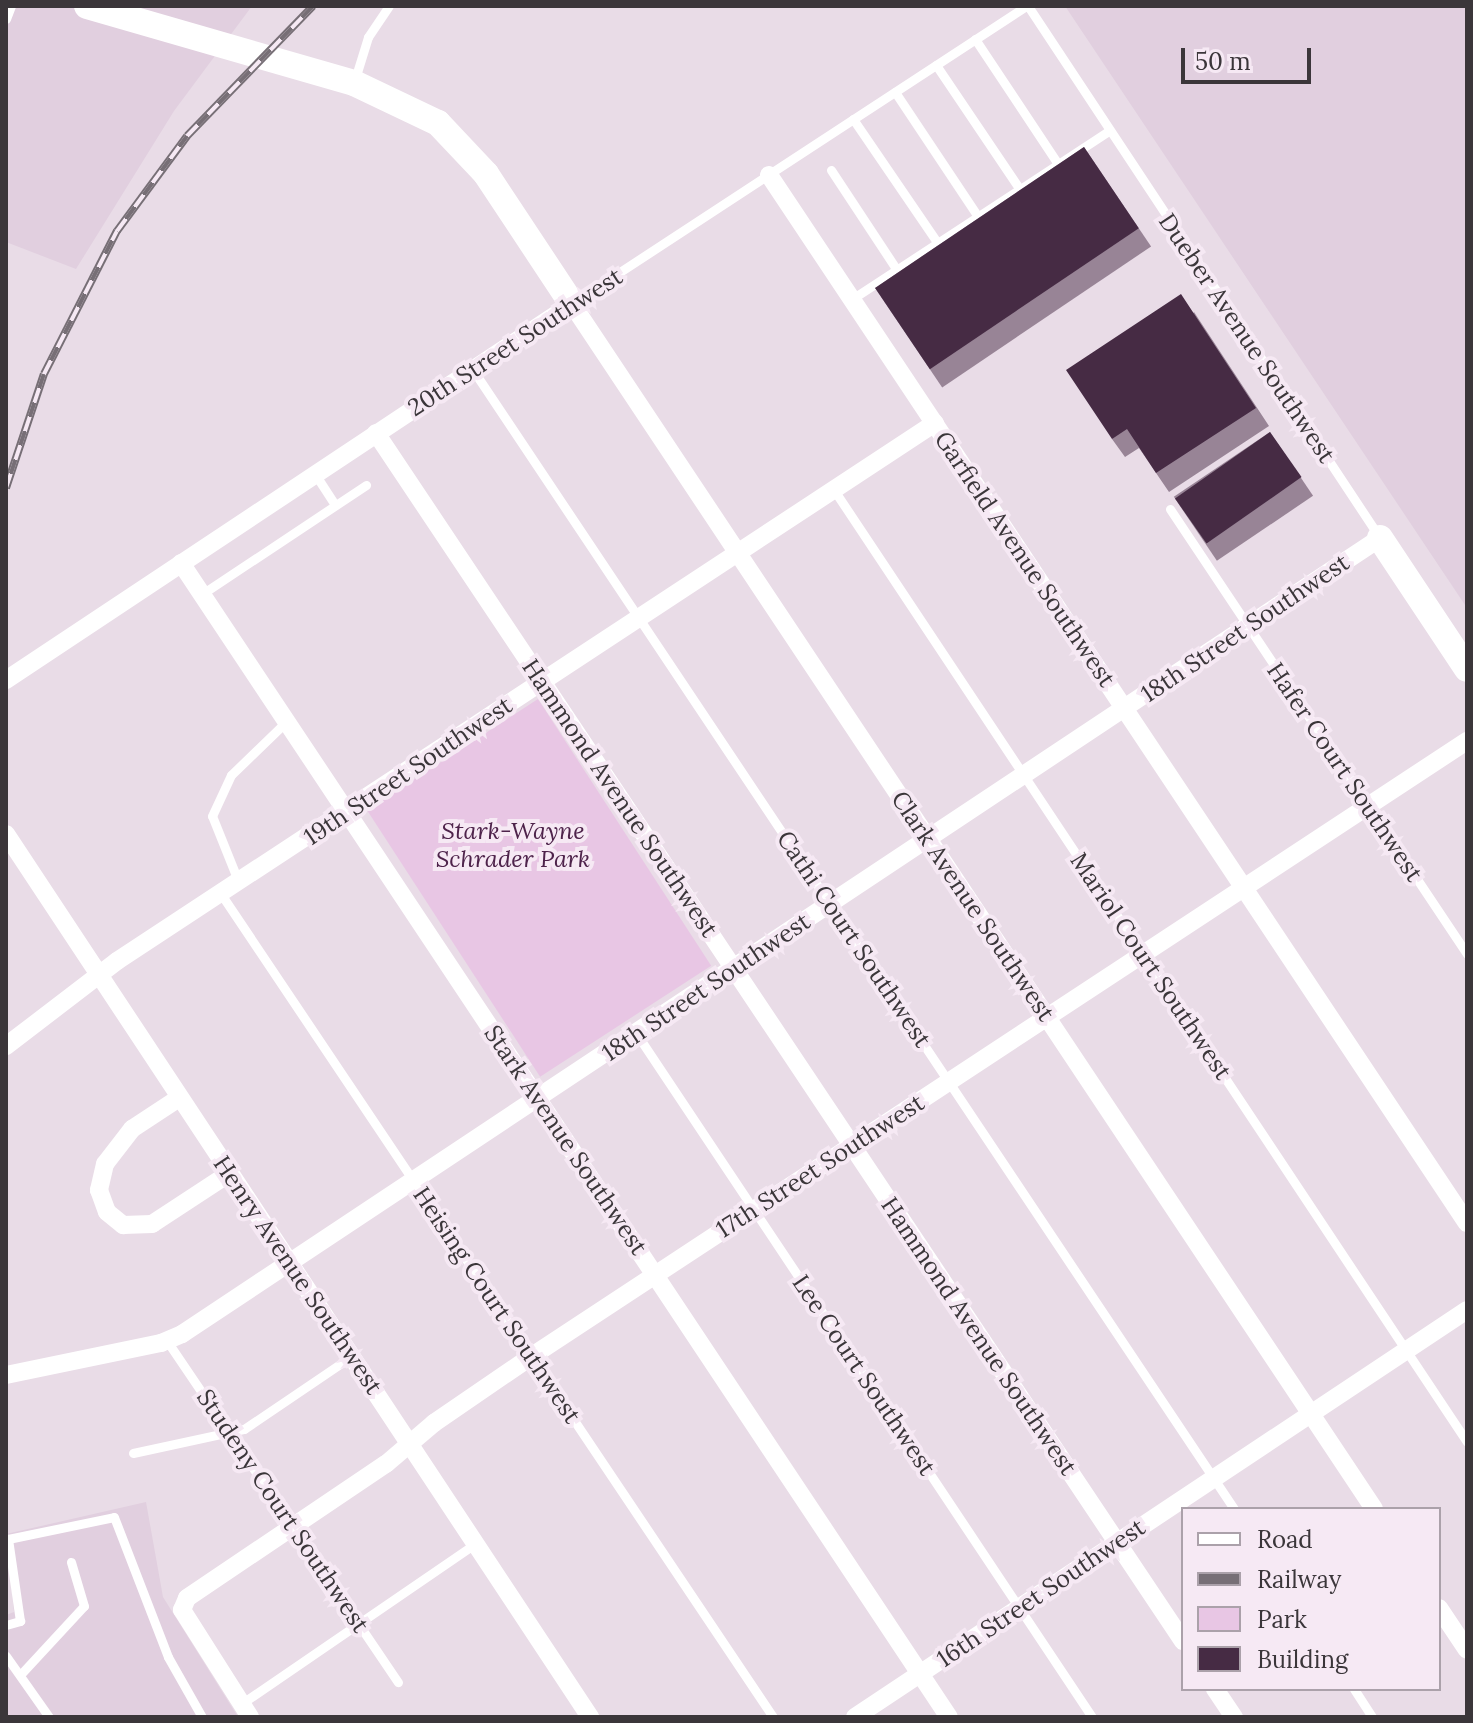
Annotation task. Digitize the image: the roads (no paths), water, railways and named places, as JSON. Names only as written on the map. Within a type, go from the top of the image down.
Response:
[{"type":"street","points":[[87,6],[354,83],[438,123],[486,174],[572,304]]},
{"type":"street","name":"Garfield Avenue Southwest","points":[[769,175],[1467,1223]]},
{"type":"street","name":"20th Street Southwest","points":[[6,680],[572,304]]},
{"type":"street","name":"Clark Avenue Southwest","points":[[572,304],[1373,1507]]},
{"type":"street","name":"19th Street Southwest","points":[[6,1046],[98,975],[935,423]]},
{"type":"street","name":"Hammond Avenue Southwest","points":[[376,433],[1181,1638]]},
{"type":"street","name":"18th Street Southwest","points":[[6,1375],[167,1341],[538,1099],[1380,538]]},
{"type":"street","name":"Dueber Avenue Southwest","points":[[1380,538],[1467,669]]},
{"type":"street","name":"Stark Avenue Southwest","points":[[181,563],[949,1717]]},
{"type":"street","name":"17th Street Southwest","points":[[245,1711],[182,1605],[532,1356],[1467,741]]},
{"type":"street","name":"Henry Avenue Southwest","points":[[6,834],[590,1717]]},
{"type":"street","points":[[179,1098],[132,1129],[105,1164],[99,1183],[107,1212],[123,1225],[152,1224],[230,1173]]},
{"type":"street","name":"16th Street Southwest","points":[[855,1717],[1467,1310]]},
{"type":"street","points":[[1441,1611],[1467,1650]]},
{"type":"street","points":[[1216,1691],[1234,1717]]},
{"type":"lane","points":[[6,19],[11,6]]},
{"type":"lane","points":[[354,83],[368,37],[389,6]]},
{"type":"lane","name":"20th Street Southwest","points":[[572,304],[1027,6]]},
{"type":"lane","name":"Dueber Avenue Southwest","points":[[1027,6],[1380,538]]},
{"type":"lane","points":[[975,39],[1058,164]]},
{"type":"lane","points":[[936,65],[1019,188]]},
{"type":"lane","points":[[895,92],[977,215]]},
{"type":"lane","points":[[853,119],[937,242]]},
{"type":"lane","points":[[852,299],[1110,130]]},
{"type":"lane","points":[[831,170],[897,270]]},
{"type":"lane","name":"Cathi Court Southwest","points":[[473,370],[1233,1507]]},
{"type":"lane","points":[[315,474],[335,505]]},
{"type":"lane","points":[[202,594],[366,485]]},
{"type":"lane","name":"Mariol Court Southwest","points":[[834,490],[1467,1442]]},
{"type":"lane","name":"Hafer Court Southwest","points":[[1170,509],[1467,954]]},
{"type":"lane","points":[[239,883],[212,816],[231,775],[287,721]]},
{"type":"lane","name":"Heising Court Southwest","points":[[221,894],[773,1717]]},
{"type":"lane","name":"Lee Court Southwest","points":[[636,1033],[1092,1717]]},
{"type":"lane","name":"Studeny Court Southwest","points":[[167,1341],[398,1682]]},
{"type":"lane","points":[[133,1453],[244,1429],[352,1356]]},
{"type":"lane","points":[[6,1625],[20,1621],[8,1539],[114,1517],[168,1657],[202,1717]]},
{"type":"lane","points":[[245,1711],[359,1624],[475,1544]]},
{"type":"lane","points":[[20,1675],[84,1606],[71,1562]]},
{"type":"lane","points":[[6,1656],[49,1717]]},
{"type":"lane","points":[[1355,1691],[1372,1717]]},
{"type":"railway","points":[[6,488],[44,374],[117,231],[187,136],[313,6]]},
{"type":"park label","name":"Stark-Wayne Schrader Park","points":[[513,845]]}]
